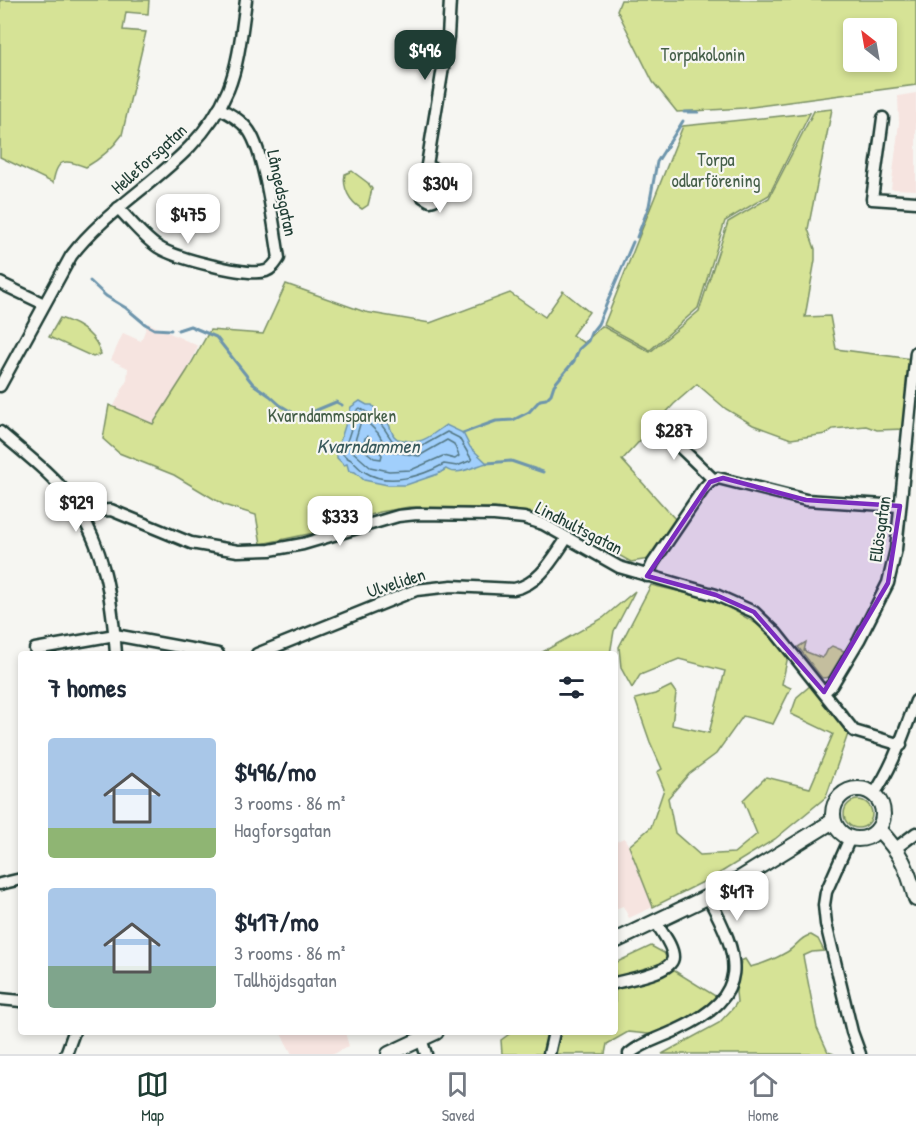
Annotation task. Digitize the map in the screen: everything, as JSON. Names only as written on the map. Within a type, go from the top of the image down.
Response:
[{"type":"street","name":"Helleforsgatan","points":[[0,386],[71,256],[85,237],[186,152],[210,123],[228,89],[234,70],[246,0]]},
{"type":"street","points":[[428,165],[448,37],[450,0]]},
{"type":"street","name":"Långedsgatan","points":[[118,208],[155,245],[178,257],[196,263],[244,270],[266,271],[273,267],[279,258],[256,147],[247,128],[219,108]]},
{"type":"street","points":[[883,118],[872,200],[916,202]]},
{"type":"street","points":[[0,284],[44,304]]},
{"type":"street","name":"Ellösgatan","points":[[824,692],[832,685],[855,646],[877,608],[888,583],[896,549],[916,352]]},
{"type":"street","points":[[657,425],[714,480]]},
{"type":"street","points":[[0,432],[69,496],[83,517],[103,564],[109,588],[116,651]]},
{"type":"street","points":[[647,576],[653,563],[704,488],[714,480],[723,478],[806,500],[900,506]]},
{"type":"street","name":"Lindhultsgatan","points":[[83,517],[96,511],[111,510],[191,543],[238,551],[294,546],[381,520],[417,514],[511,516],[543,524],[619,567],[716,595],[754,612],[776,633],[854,731],[901,745]]},
{"type":"street","name":"Ulveliden","points":[[278,651],[416,590],[452,586],[523,588],[536,579],[567,538]]},
{"type":"street","points":[[35,649],[115,635],[202,651]]},
{"type":"street","points":[[874,794],[884,780],[901,745],[916,701]]},
{"type":"street","points":[[860,788],[874,794],[883,809],[883,819],[878,829],[865,838],[850,838],[840,832],[833,821],[834,805],[844,792],[860,788]]},
{"type":"street","points":[[618,940],[708,897],[833,821]]},
{"type":"street","points":[[878,829],[896,848],[907,871],[916,899]]},
{"type":"street","points":[[896,848],[916,833]]},
{"type":"street","points":[[850,838],[826,892],[824,905],[826,924],[852,1032],[860,1054]]},
{"type":"street","points":[[0,884],[18,880]]},
{"type":"street","points":[[629,1054],[647,1043],[694,1022],[724,998],[732,977],[732,946],[708,897]]},
{"type":"street","points":[[618,982],[663,970],[671,964],[674,958],[672,950],[656,922]]},
{"type":"street","points":[[0,999],[18,1001]]},
{"type":"street","points":[[66,1054],[73,1035]]},
{"type":"street","points":[[389,1054],[430,1035]]},
{"type":"street","points":[[549,1054],[553,1035]]},
{"type":"street","points":[[421,1039],[426,1054]]},
{"type":"highlighted area","points":[[723,478],[806,500],[900,506],[888,583],[824,692],[754,612],[716,595],[647,576],[710,482]]},
{"type":"shaded area","points":[[916,93],[916,190],[891,189],[899,123],[898,96]]},
{"type":"shaded area","points":[[148,323],[198,346],[187,371],[148,431],[111,412],[127,380],[128,368],[111,360],[123,333],[141,341]]},
{"type":"shaded area","points":[[624,838],[629,846],[653,907],[629,918],[623,906],[618,908],[618,841]]},
{"type":"shaded area","points":[[282,1035],[346,1035],[349,1046],[334,1054],[292,1054]]},
{"type":"green space","points":[[0,0],[149,0],[148,14],[126,12],[123,30],[146,32],[122,135],[106,153],[86,167],[67,162],[59,165],[53,183],[0,157]]},
{"type":"green space","name":"Torpakolonin","points":[[621,0],[916,0],[916,85],[744,108],[677,112],[653,82],[617,10]]},
{"type":"green space","name":"Kvarndammsparken","points":[[832,109],[808,229],[815,249],[815,260],[805,317],[830,316],[836,349],[912,359],[904,429],[877,430],[866,426],[833,429],[826,434],[791,439],[753,425],[726,409],[697,384],[674,404],[622,460],[676,520],[649,559],[631,562],[572,529],[535,513],[494,508],[409,507],[380,512],[318,532],[261,544],[256,515],[224,505],[174,475],[119,453],[103,439],[109,405],[153,424],[210,330],[263,334],[286,284],[365,312],[430,323],[510,293],[545,317],[563,291],[589,312],[572,335],[584,343],[602,326],[650,352],[699,311],[728,222],[769,198],[814,111]]},
{"type":"green space","name":"Torpa odlarförening","points":[[810,113],[769,195],[725,221],[698,308],[650,350],[604,325],[683,126]]},
{"type":"green space","points":[[352,171],[372,189],[368,205],[362,209],[351,199],[346,189],[345,174]]},
{"type":"green space","points":[[60,318],[86,331],[99,347],[101,354],[93,357],[49,337]]},
{"type":"green space","points":[[651,585],[716,600],[764,628],[788,656],[782,684],[791,688],[773,724],[743,716],[716,754],[689,774],[668,798],[675,833],[700,855],[734,853],[757,834],[743,800],[766,777],[810,788],[833,734],[791,714],[797,697],[811,685],[848,734],[826,797],[775,839],[715,876],[653,907],[629,846],[651,827],[664,789],[657,772],[662,769],[635,699],[655,694],[671,686],[676,693],[672,725],[709,733],[725,671],[679,659],[640,675],[632,688],[621,668],[619,647]]},
{"type":"green space","points":[[635,591],[614,631],[611,651],[544,651],[603,618]]},
{"type":"green space","points":[[806,642],[804,651],[822,658],[832,646],[844,651],[832,677],[822,678],[798,647]]},
{"type":"green space","points":[[858,800],[868,804],[872,814],[868,824],[858,828],[848,824],[844,814],[848,804]]},
{"type":"green space","points":[[811,935],[818,939],[824,951],[812,952],[803,956],[817,1028],[828,1052],[834,1054],[662,1054],[719,1023],[733,1008],[737,1002],[736,992],[741,961],[745,959],[750,967],[764,963],[787,952],[804,937]]},
{"type":"green space","points":[[651,946],[664,953],[673,970],[717,997],[687,1019],[658,1035],[628,1032],[607,1044],[605,1054],[502,1054],[501,1040],[508,1035],[618,1035],[618,962]]},
{"type":"water","name":"Kvarndammen","points":[[360,401],[372,405],[388,423],[397,439],[421,440],[446,425],[463,433],[470,447],[487,463],[455,472],[446,469],[406,485],[388,485],[364,480],[355,472],[349,471],[347,464],[344,465],[337,458],[337,451],[351,407]]},
{"type":"waterway","points":[[684,112],[698,112]]},
{"type":"waterway","points":[[637,237],[649,206],[657,162],[683,121]]},
{"type":"waterway","points":[[463,433],[496,421],[513,420],[529,412],[540,400],[546,399],[551,394],[554,385],[574,361],[579,349],[588,341],[598,324],[633,242]]},
{"type":"waterway","points":[[90,281],[106,296],[126,308],[145,324],[154,329],[171,330]]},
{"type":"waterway","points":[[178,330],[190,326],[216,337],[253,384],[300,417],[336,402],[342,405]]},
{"type":"waterway","points":[[487,463],[511,461],[543,472]]}]
